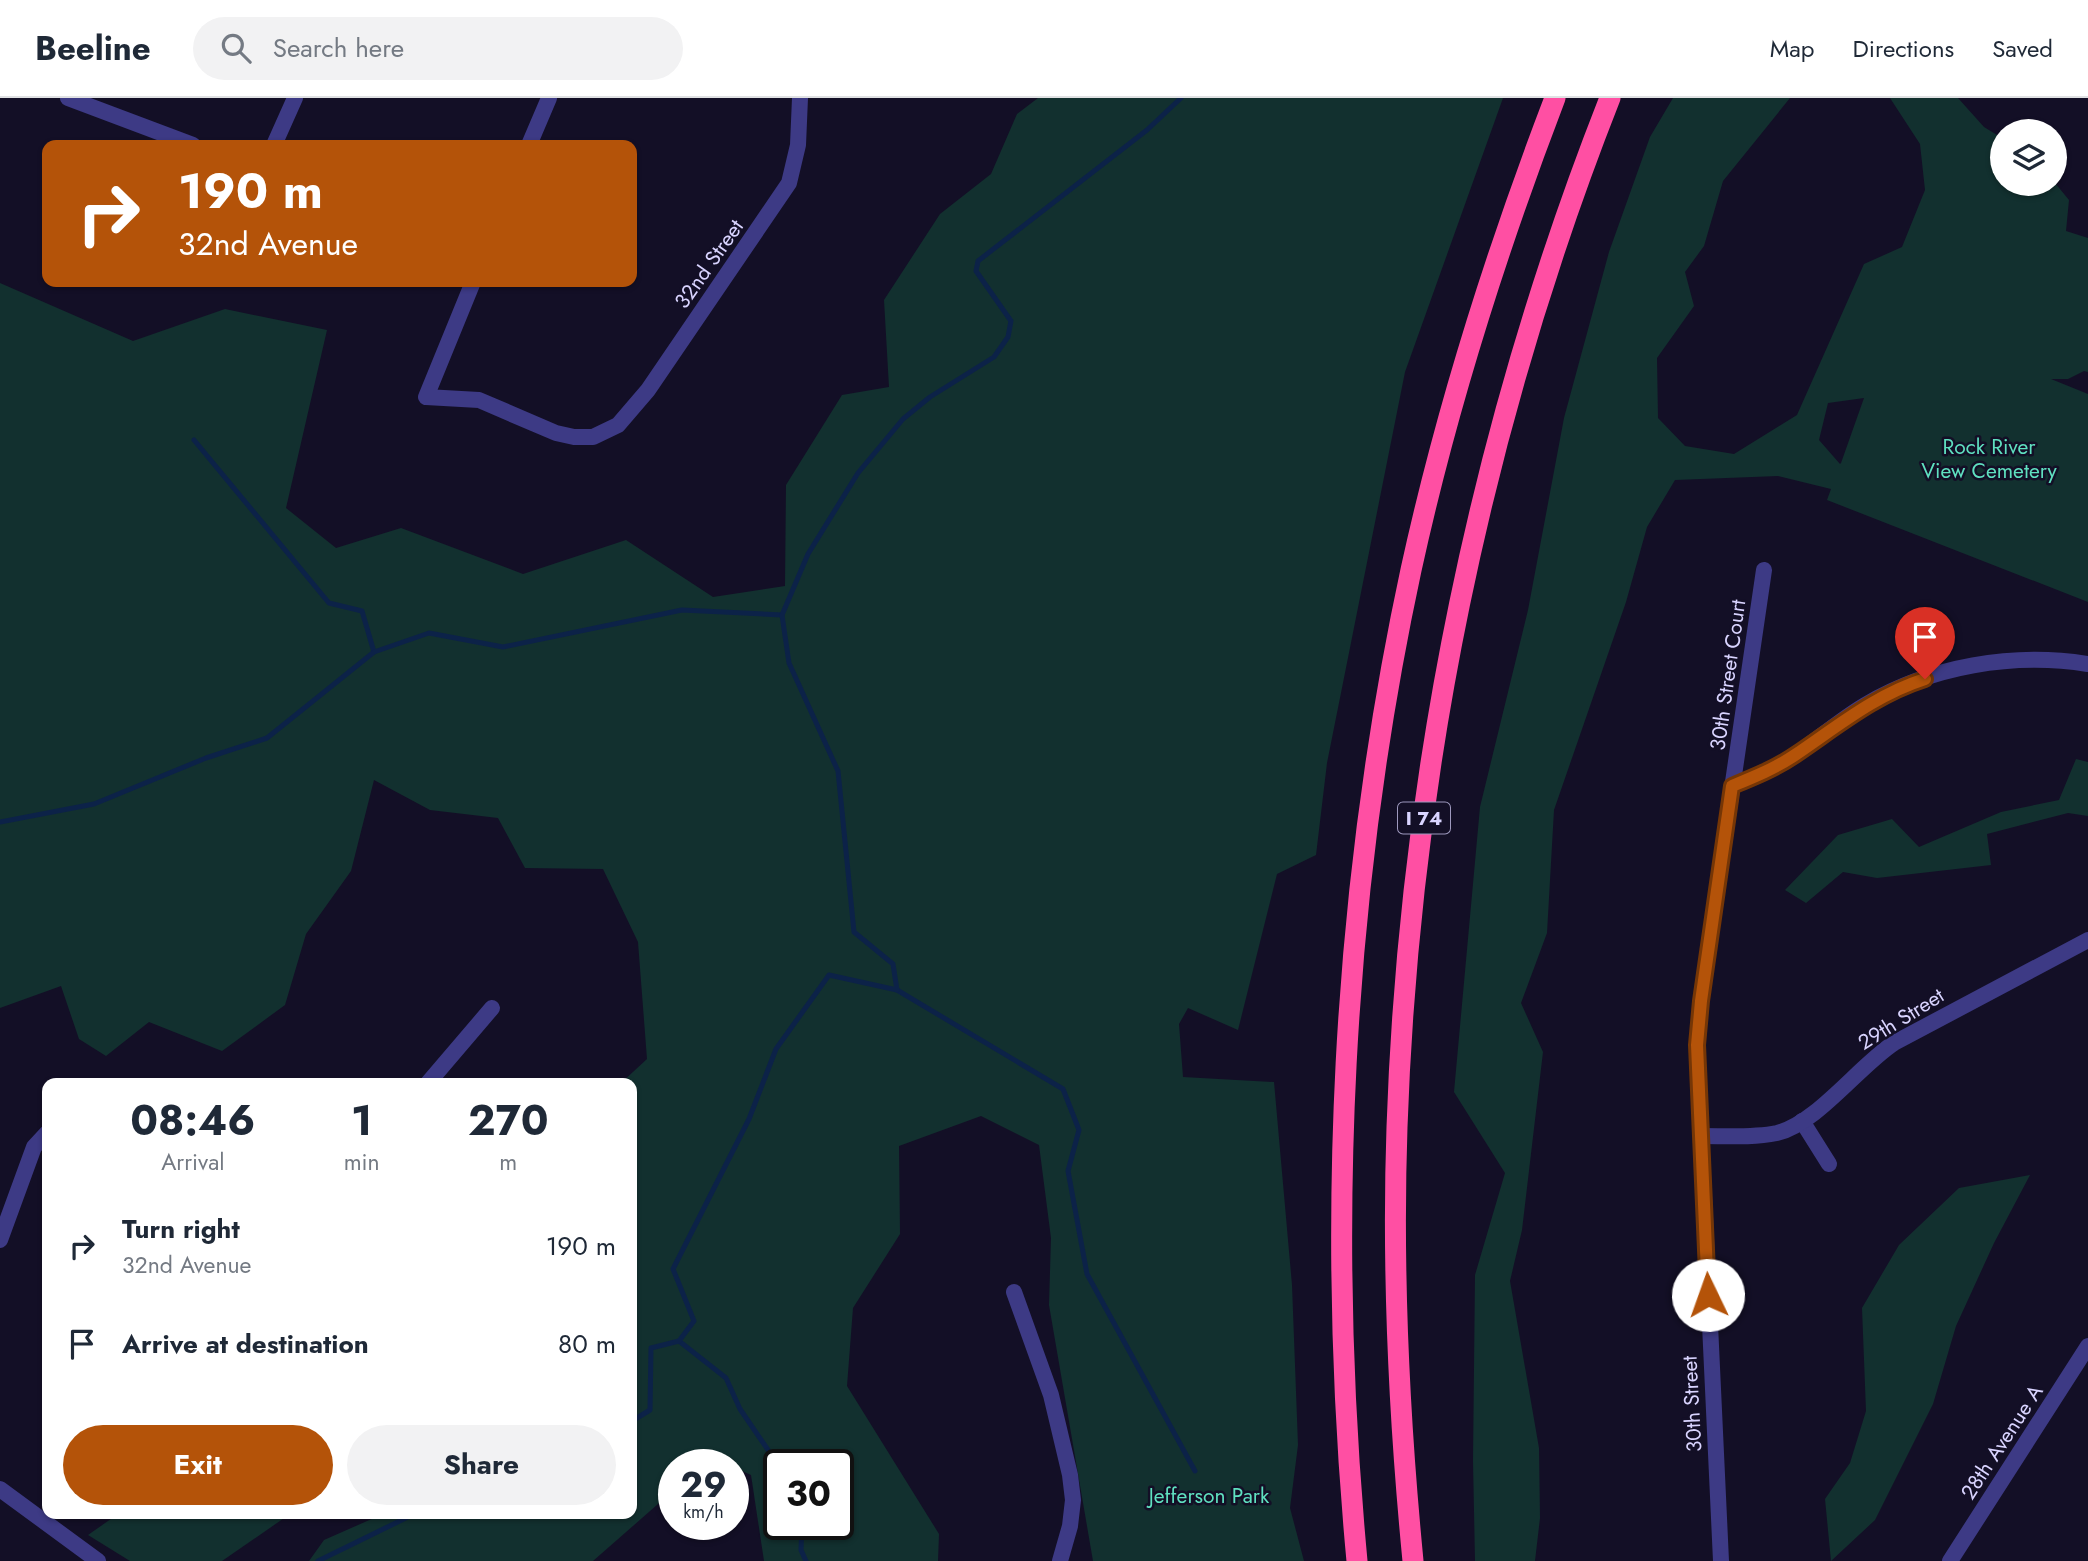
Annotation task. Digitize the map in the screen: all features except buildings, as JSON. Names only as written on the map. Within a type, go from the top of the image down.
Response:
[{"type":"highway","name":"I 74","points":[[1357,1561],[1346,1426],[1341,1194],[1350,997],[1377,766],[1411,569],[1451,408],[1500,251],[1555,98]]},
{"type":"highway","name":"I 74","points":[[1413,1561],[1402,1429],[1397,1298],[1397,1128],[1410,933],[1426,800],[1450,653],[1498,440],[1555,250],[1610,98]]},
{"type":"street","points":[[68,98],[180,140]]},
{"type":"street","points":[[276,140],[295,98]]},
{"type":"street","points":[[531,140],[549,98]]},
{"type":"street","name":"32nd Street","points":[[471,287],[426,397],[479,400],[556,433],[574,437],[593,437],[606,432],[629,414],[648,390],[789,183],[798,145],[800,98]]},
{"type":"street","name":"30th Street Court","points":[[1732,786],[1764,570]]},
{"type":"street","points":[[1732,786],[1763,774],[1795,755],[1864,706],[1898,688],[1970,666],[1998,662],[2029,659],[2088,664]]},
{"type":"street","name":"30th Street","points":[[1721,1561],[1697,1045],[1732,786]]},
{"type":"street","name":"29th Street","points":[[1701,1136],[1762,1135],[1780,1132],[1802,1121],[1875,1056],[1894,1043],[2088,940]]},
{"type":"street","points":[[432,1078],[492,1009]]},
{"type":"street","points":[[1802,1121],[1829,1164]]},
{"type":"street","points":[[0,1240],[34,1147],[42,1138]]},
{"type":"street","points":[[1014,1292],[1051,1395],[1070,1475],[1071,1513],[1060,1561]]},
{"type":"street","name":"28th Avenue A","points":[[1950,1561],[2088,1346]]},
{"type":"street","points":[[0,1489],[98,1561]]},
{"type":"green space","name":"Jefferson Park","points":[[1038,98],[1503,98],[1405,372],[1327,763],[1316,855],[1277,874],[1238,1030],[1188,1008],[1179,1024],[1183,1077],[1274,1082],[1292,1285],[1298,1445],[1290,1508],[1304,1561],[1093,1561],[1049,1305],[1051,1238],[1039,1145],[981,1116],[899,1146],[900,1234],[853,1308],[847,1386],[939,1534],[938,1561],[764,1561],[749,1474],[749,1449],[658,1449],[658,1504],[593,1561],[309,1561],[324,1540],[372,1519],[637,1519],[637,1078],[626,1078],[647,1059],[638,942],[603,869],[525,868],[498,818],[430,810],[374,780],[351,871],[306,934],[285,1005],[222,1051],[149,1022],[106,1056],[79,1039],[61,986],[0,1008],[0,283],[133,341],[225,309],[327,330],[286,508],[336,548],[401,528],[523,574],[626,540],[713,597],[785,586],[786,485],[842,395],[889,387],[884,300],[940,214],[991,174],[1017,114]]},
{"type":"green space","name":"Rock River View Cemetery","points":[[1673,98],[1790,98],[1723,181],[1704,246],[1685,272],[1694,306],[1657,358],[1658,418],[1685,446],[1734,454],[1797,415],[1864,264],[1902,247],[1925,190],[1920,144],[1890,98],[1958,98],[1990,131],[1990,196],[2066,196],[2069,200],[2066,231],[2088,238],[2088,372],[2084,371],[2068,379],[2051,379],[2088,394],[2088,602],[1827,500],[1831,489],[1778,476],[1675,480],[1647,527],[1626,602],[1554,810],[1547,933],[1521,1003],[1543,1052],[1522,1230],[1510,1281],[1539,1448],[1540,1518],[1535,1561],[1475,1561],[1475,1275],[1505,1173],[1454,1092],[1480,807],[1528,610],[1564,418],[1609,252],[1650,137]],"holes":[[[1864,398],[1840,464],[1819,440],[1828,403]]]},
{"type":"green space","points":[[2076,759],[2088,762],[2088,816],[2068,813],[1987,834],[1991,865],[1877,878],[1843,872],[1806,903],[1785,890],[1838,835],[1892,819],[1919,847],[2001,812],[2059,800]]},
{"type":"green space","points":[[2030,1175],[1994,1243],[1956,1326],[1933,1404],[1875,1520],[1831,1561],[1825,1499],[1850,1463],[1866,1411],[1862,1308],[1899,1245],[1959,1188]]},
{"type":"green space","points":[[111,1519],[283,1519],[222,1561],[130,1561],[88,1535]]},
{"type":"waterway","points":[[637,1418],[650,1410],[651,1348],[679,1341],[694,1321],[673,1269],[749,1119],[776,1049],[829,975],[897,990],[893,964],[854,932],[838,771],[789,663],[782,615],[808,554],[858,473],[903,419],[930,397],[994,357],[1008,337],[1011,321],[976,271],[978,261],[1147,130],[1181,98]]},
{"type":"waterway","points":[[194,440],[329,603],[362,611],[374,652]]},
{"type":"waterway","points":[[0,822],[94,804],[206,758],[267,738],[374,652],[429,633],[503,647],[682,610],[782,615]]},
{"type":"waterway","points":[[897,990],[1063,1089],[1079,1130],[1068,1171],[1087,1274],[1195,1471]]},
{"type":"waterway","points":[[679,1341],[726,1378],[740,1409],[767,1449]]},
{"type":"waterway","points":[[318,1561],[404,1519]]},
{"type":"waterway","points":[[801,1540],[801,1550],[806,1561]]},
{"type":"route","points":[[1708,1295],[1697,1045],[1732,786],[1763,774],[1795,755],[1864,706],[1898,688],[1925,679]]}]
